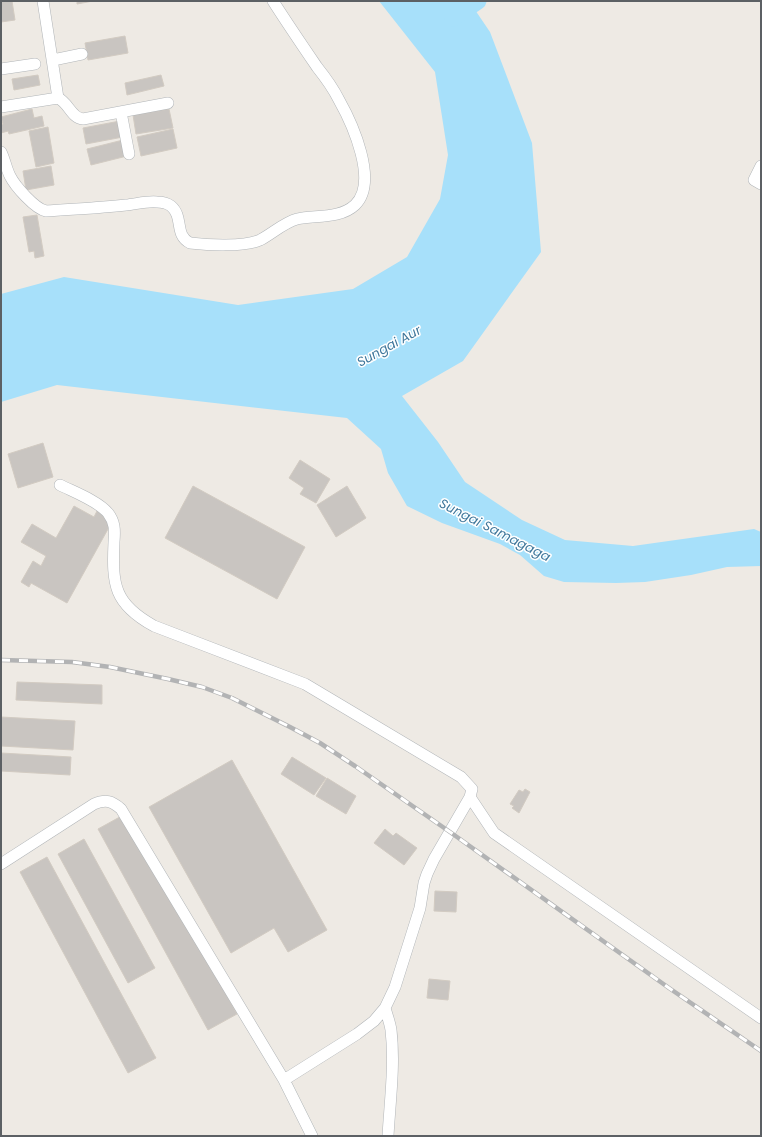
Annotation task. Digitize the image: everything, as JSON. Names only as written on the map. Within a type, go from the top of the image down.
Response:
[{"type":"street","points":[[43,1],[58,98]]},
{"type":"street","points":[[1,152],[11,177],[16,185],[39,209],[46,211],[156,202],[164,203],[171,206],[175,211],[178,217],[182,237],[190,243],[251,243],[260,240],[294,220],[329,216],[348,210],[360,199],[364,189],[364,167],[352,124],[339,98],[273,1]]},
{"type":"street","points":[[53,60],[82,54]]},
{"type":"street","points":[[1,69],[35,64]]},
{"type":"street","points":[[1,107],[58,98],[63,101],[74,115],[81,119],[168,102]]},
{"type":"street","points":[[121,112],[129,154]]},
{"type":"street","points":[[757,182],[761,166]]},
{"type":"street","points":[[60,485],[98,504],[107,511],[112,519],[115,532],[114,571],[118,593],[123,603],[134,614],[154,626],[223,654],[271,670],[305,684],[461,777],[472,789],[470,797],[434,859],[427,874],[420,908],[395,987],[385,1008],[374,1021],[356,1034],[284,1080]]},
{"type":"street","points":[[470,797],[494,833],[761,1018]]},
{"type":"street","points":[[1,864],[100,801],[108,800],[121,809],[284,1080],[312,1136]]},
{"type":"street","points":[[385,1008],[391,1029],[392,1078],[388,1136]]},
{"type":"water","points":[[379,1],[469,1],[490,32],[532,143],[541,252],[463,361],[402,396],[438,442],[465,482],[522,520],[565,540],[633,546],[754,529],[761,532],[761,566],[727,567],[691,575],[645,582],[564,582],[544,576],[520,555],[500,544],[442,523],[407,506],[388,473],[381,449],[347,418],[57,385],[1,402],[1,294],[64,277],[238,305],[353,289],[407,257],[440,199],[448,155],[435,72]]},
{"type":"building","points":[[1,1],[12,1],[15,20],[1,22]]},
{"type":"building","points":[[77,1],[93,1],[77,4]]},
{"type":"building","points":[[125,36],[128,53],[88,60],[85,43]]},
{"type":"building","points":[[38,75],[40,85],[14,90],[12,79]]},
{"type":"building","points":[[161,75],[164,86],[127,95],[125,83]]},
{"type":"building","points":[[32,109],[34,118],[42,116],[44,126],[9,134],[8,131],[1,133],[1,125],[3,124],[1,117]]},
{"type":"building","points":[[169,109],[173,128],[136,134],[133,115]]},
{"type":"building","points":[[120,121],[123,137],[86,144],[83,128]]},
{"type":"building","points":[[48,127],[54,163],[36,167],[29,131]]},
{"type":"building","points":[[173,129],[177,148],[141,156],[137,137]]},
{"type":"building","points":[[123,140],[127,156],[91,165],[87,149]]},
{"type":"building","points":[[51,166],[54,185],[26,190],[23,171]]},
{"type":"building","points":[[37,215],[44,256],[35,258],[34,251],[29,252],[23,217]]},
{"type":"building","points":[[43,443],[53,477],[18,488],[8,454]]},
{"type":"building","points":[[300,460],[330,479],[316,503],[300,494],[304,488],[289,478]]},
{"type":"building","points":[[193,486],[305,547],[277,599],[165,538]]},
{"type":"building","points":[[347,486],[366,518],[336,537],[317,505]]},
{"type":"building","points":[[74,506],[94,517],[97,511],[113,520],[67,603],[31,583],[29,587],[21,582],[33,561],[41,566],[46,556],[21,542],[32,524],[56,538]]},
{"type":"building","points":[[17,682],[102,685],[102,704],[16,700]]},
{"type":"building","points":[[1,717],[75,721],[73,750],[1,746]]},
{"type":"building","points":[[1,753],[71,757],[70,775],[1,771]]},
{"type":"building","points":[[292,757],[326,778],[314,795],[281,774]]},
{"type":"building","points":[[232,760],[327,930],[288,952],[274,928],[231,953],[149,807]]},
{"type":"building","points":[[327,778],[356,796],[346,814],[316,796]]},
{"type":"building","points":[[525,789],[530,792],[519,813],[512,808],[514,806],[510,804],[519,790],[523,792]]},
{"type":"building","points":[[127,813],[237,1014],[208,1030],[98,829]]},
{"type":"building","points":[[385,829],[393,836],[396,833],[417,848],[404,865],[374,843]]},
{"type":"building","points":[[84,839],[155,968],[128,983],[58,854]]},
{"type":"building","points":[[47,857],[156,1058],[128,1073],[20,872]]},
{"type":"building","points":[[435,891],[457,892],[456,912],[434,911]]},
{"type":"building","points":[[429,979],[450,981],[448,1000],[427,998]]},
{"type":"waterway","points":[[453,18],[478,1]]},
{"type":"railway","points":[[1,660],[72,662],[110,667],[168,679],[202,687],[232,698],[290,727],[320,743],[355,766],[669,988],[761,1051]]},
{"type":"water label","name":"Sungai Aur","points":[[389,346]]},
{"type":"water label","name":"Sungai Samagaga","points":[[495,530]]}]
